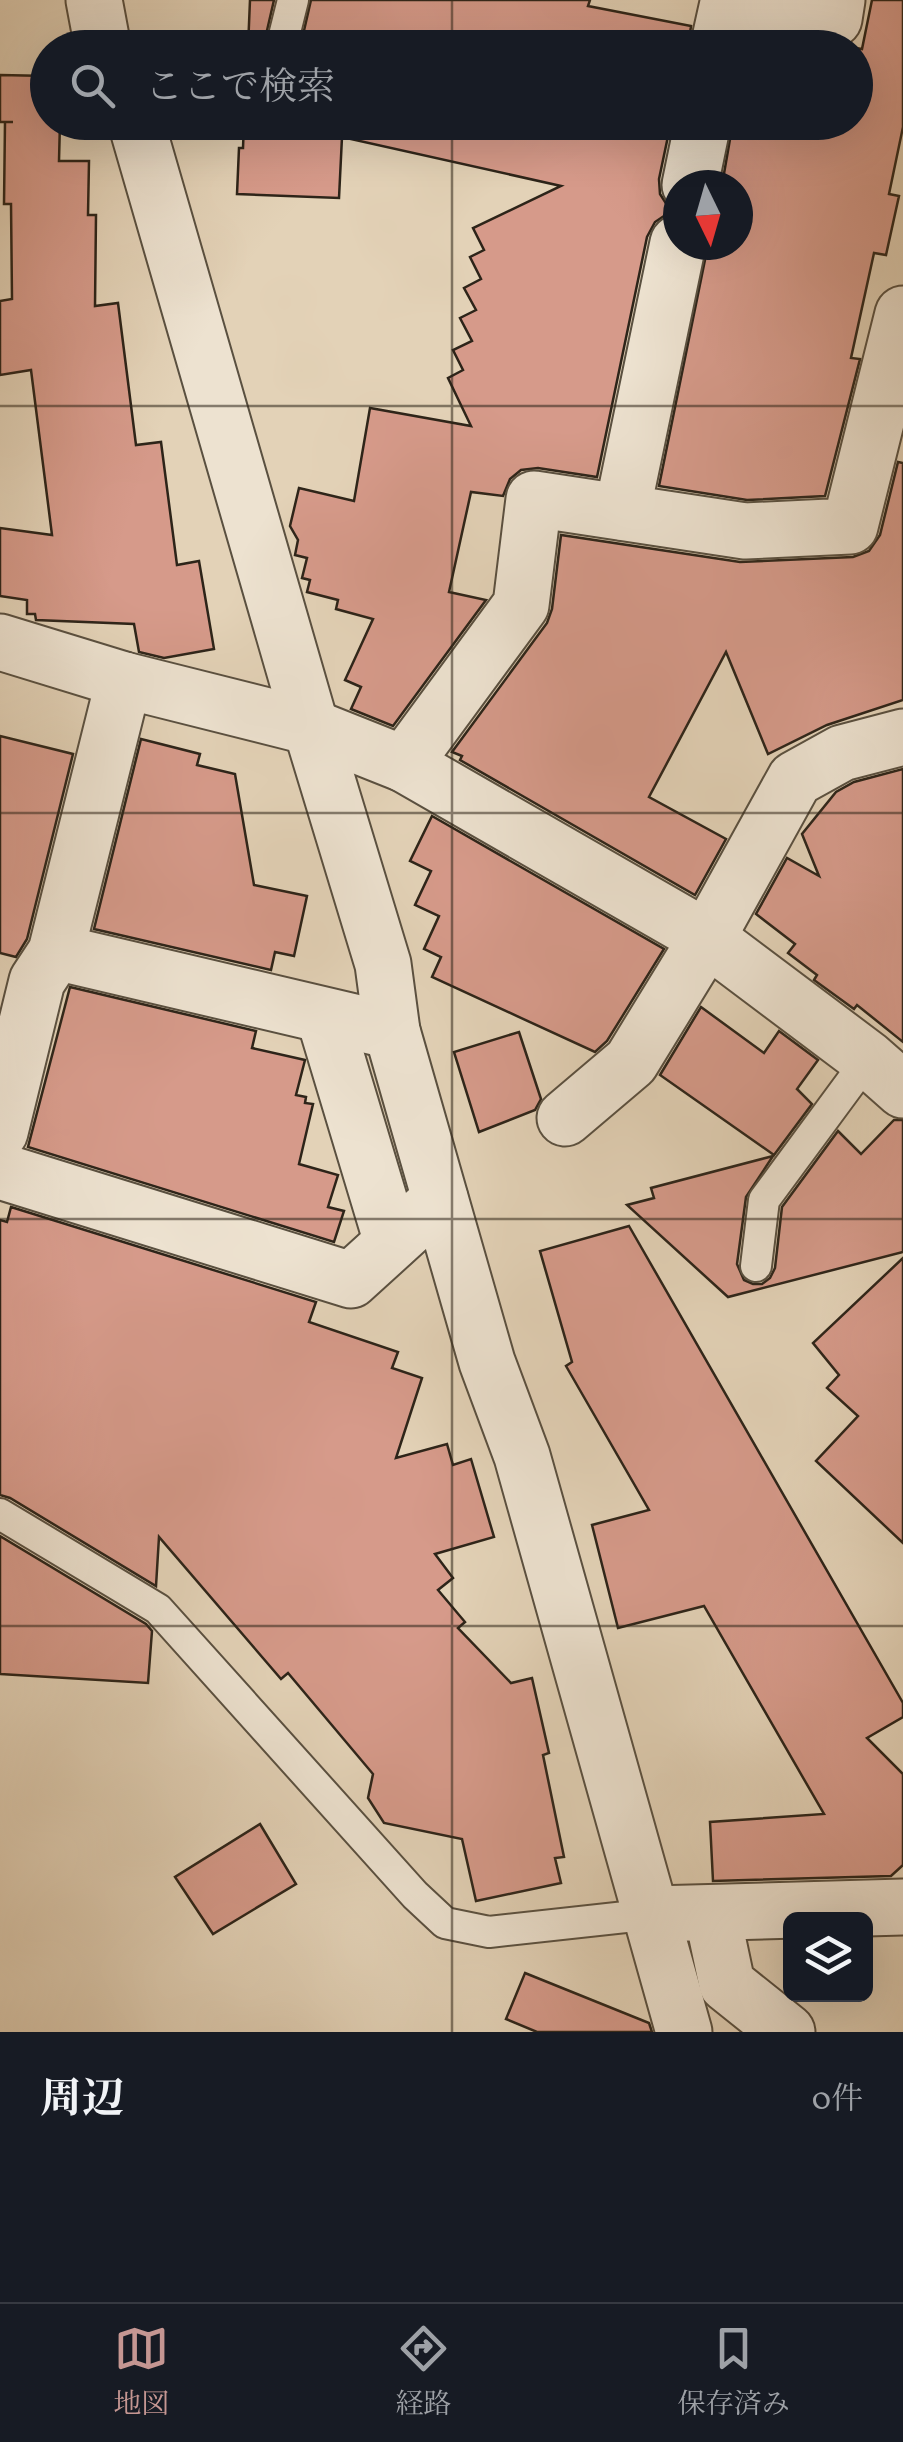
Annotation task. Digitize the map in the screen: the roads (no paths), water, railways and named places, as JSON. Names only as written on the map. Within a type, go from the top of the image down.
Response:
[{"type":"street","points":[[94,0],[100,30]]},
{"type":"street","points":[[722,30],[728,3],[834,19],[837,0]]},
{"type":"street","points":[[141,140],[310,728],[383,964],[392,1031],[487,1362],[522,1456],[684,2032]]},
{"type":"street","points":[[693,170],[699,140]]},
{"type":"street","points":[[622,512],[674,260]]},
{"type":"street","points":[[404,764],[520,605],[534,500],[745,531],[850,526],[903,314]]},
{"type":"street","points":[[0,642],[124,680],[310,728],[404,764],[707,938],[886,1074]]},
{"type":"street","points":[[0,1132],[9,1058],[37,981],[56,952],[124,680]]},
{"type":"street","points":[[564,1118],[631,1062],[707,938],[794,778],[842,753],[903,738]]},
{"type":"street","points":[[56,952],[392,1031]]},
{"type":"street","points":[[324,1016],[392,1242]]},
{"type":"street","points":[[0,1171],[351,1280],[440,1199]]},
{"type":"street","points":[[653,1914],[903,1907]]},
{"type":"street","points":[[712,1913],[727,1984],[787,2032]]},
{"type":"lane","points":[[286,30],[293,0]]},
{"type":"lane","points":[[756,1266],[764,1200],[886,1074]]},
{"type":"lane","points":[[0,1514],[158,1609],[415,1895],[445,1923],[489,1932],[653,1914]]}]
